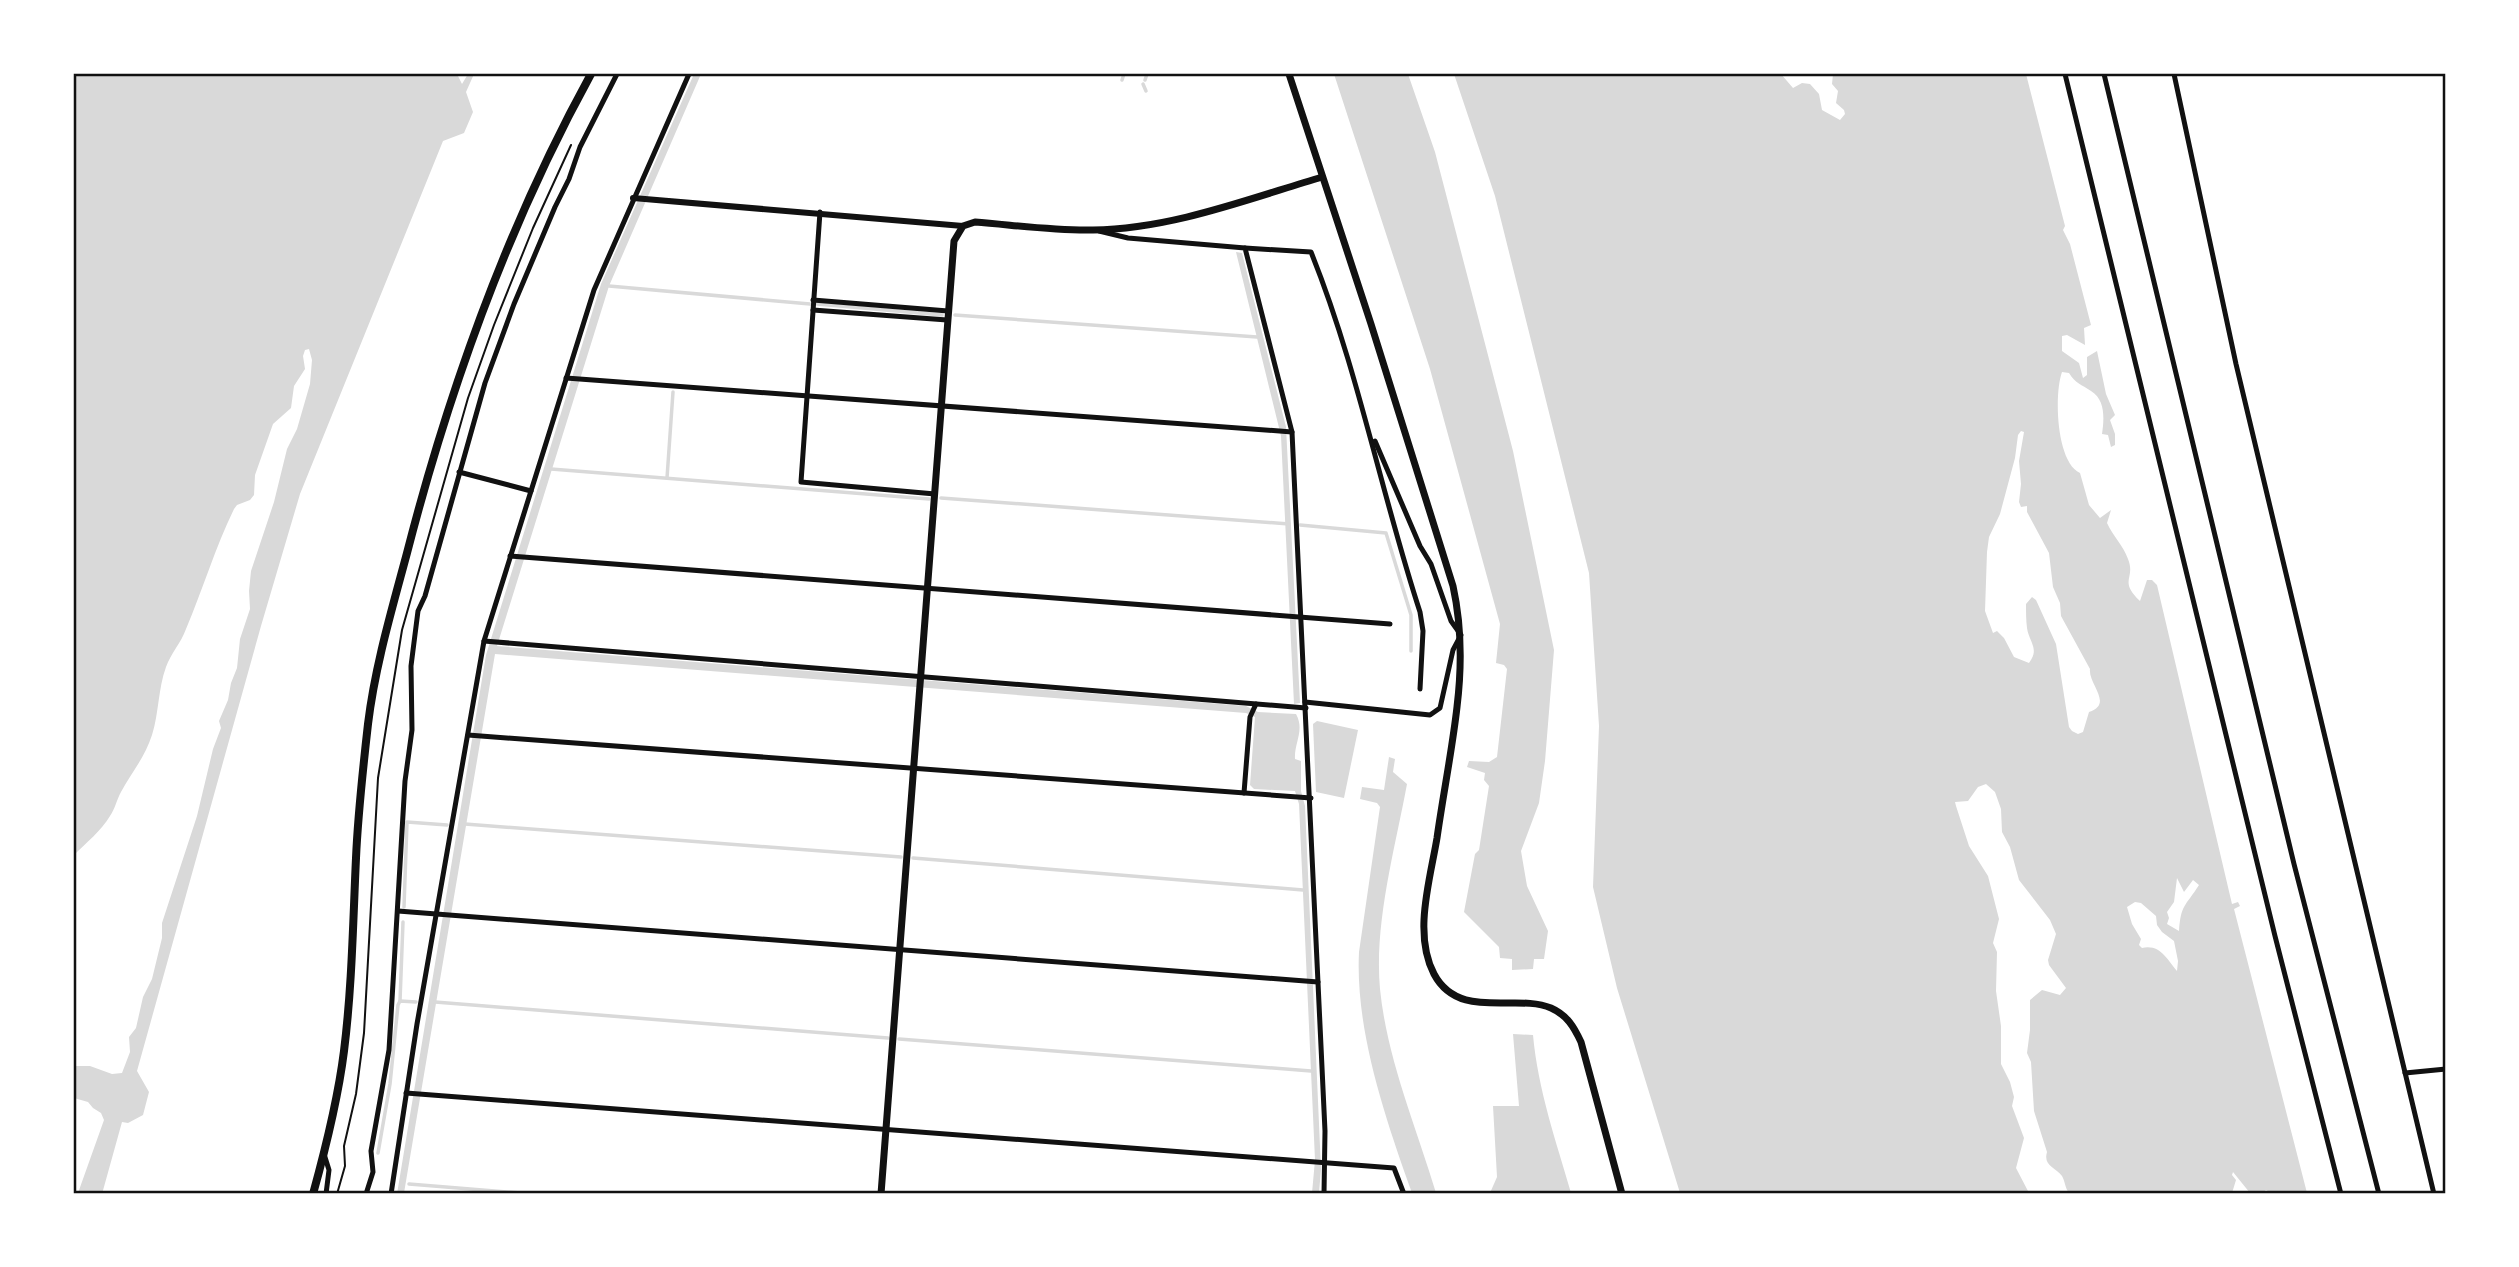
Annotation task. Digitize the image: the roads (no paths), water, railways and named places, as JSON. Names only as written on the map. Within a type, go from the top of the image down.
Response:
[{"type":"main road","points":[[313,1194],[337,1094],[350,997],[356,853],[368,722],[377,666],[420,503],[469,344],[530,192],[590,74]]},
{"type":"main road","points":[[1289,74],[1453,586],[1461,635],[1457,710],[1426,903],[1427,957],[1436,977],[1451,992],[1466,999],[1480,1003],[1541,1005],[1557,1012],[1573,1025],[1581,1042],[1622,1194]]},
{"type":"main road","points":[[881,1194],[954,240],[962,226],[975,222],[1093,230],[1130,227],[1188,216],[1322,177]]},
{"type":"street","points":[[366,1194],[373,1172],[371,1151],[389,1050],[405,781],[412,730],[411,666],[416,621],[485,383],[514,304],[569,179],[580,147],[617,74]]},
{"type":"street","points":[[391,1194],[486,641],[594,290],[689,74]]},
{"type":"street","points":[[2065,74],[2275,936],[2341,1194]]},
{"type":"street","points":[[2104,74],[2294,864],[2379,1194]]},
{"type":"street","points":[[2175,74],[2236,364],[2434,1194]]},
{"type":"street","points":[[635,198],[962,226]]},
{"type":"street","points":[[820,212],[801,482],[935,494]]},
{"type":"street","points":[[1093,230],[1128,238],[1311,252],[1327,294],[1368,426],[1381,482],[1420,612],[1423,642],[1420,689]]},
{"type":"street","points":[[1245,248],[1291,432],[1317,982],[1324,1194]]},
{"type":"street","points":[[813,300],[948,311]]},
{"type":"street","points":[[813,310],[947,320]]},
{"type":"street","points":[[567,378],[1291,432]]},
{"type":"street","points":[[486,641],[1255,706],[1305,705],[1430,715],[1440,708],[1453,650],[1461,635],[1451,621],[1431,564],[1420,546],[1368,426]]},
{"type":"street","points":[[459,471],[531,491]]},
{"type":"street","points":[[512,556],[1390,624]]},
{"type":"street","points":[[1244,793],[1250,717],[1255,706]]},
{"type":"street","points":[[469,735],[1308,798]]},
{"type":"street","points":[[398,911],[1317,982]]},
{"type":"street","points":[[2405,1073],[2423,1069],[2445,1069]]},
{"type":"street","points":[[408,1093],[1394,1168],[1404,1194]]},
{"type":"street","points":[[324,1154],[329,1170],[326,1194]]},
{"type":"waterway","points":[[1122,80],[1124,74]]},
{"type":"waterway","points":[[1145,80],[1147,74]]},
{"type":"waterway","points":[[1143,84],[1146,91]]},
{"type":"waterway","points":[[609,286],[810,304]]},
{"type":"waterway","points":[[817,304],[942,315]]},
{"type":"waterway","points":[[955,315],[1257,337]]},
{"type":"waterway","points":[[667,478],[673,392]]},
{"type":"waterway","points":[[551,469],[929,499]]},
{"type":"waterway","points":[[941,498],[1289,524]]},
{"type":"waterway","points":[[1300,525],[1386,533],[1411,615],[1411,651]]},
{"type":"waterway","points":[[404,907],[407,822],[447,825]]},
{"type":"waterway","points":[[465,824],[901,857]]},
{"type":"waterway","points":[[913,858],[1303,890]]},
{"type":"waterway","points":[[400,1001],[403,922]]},
{"type":"waterway","points":[[378,1153],[390,1084],[398,1005],[400,1001],[416,1002]]},
{"type":"waterway","points":[[435,1002],[888,1038]]},
{"type":"waterway","points":[[899,1039],[1311,1071]]},
{"type":"waterway","points":[[409,1184],[533,1194]]}]
